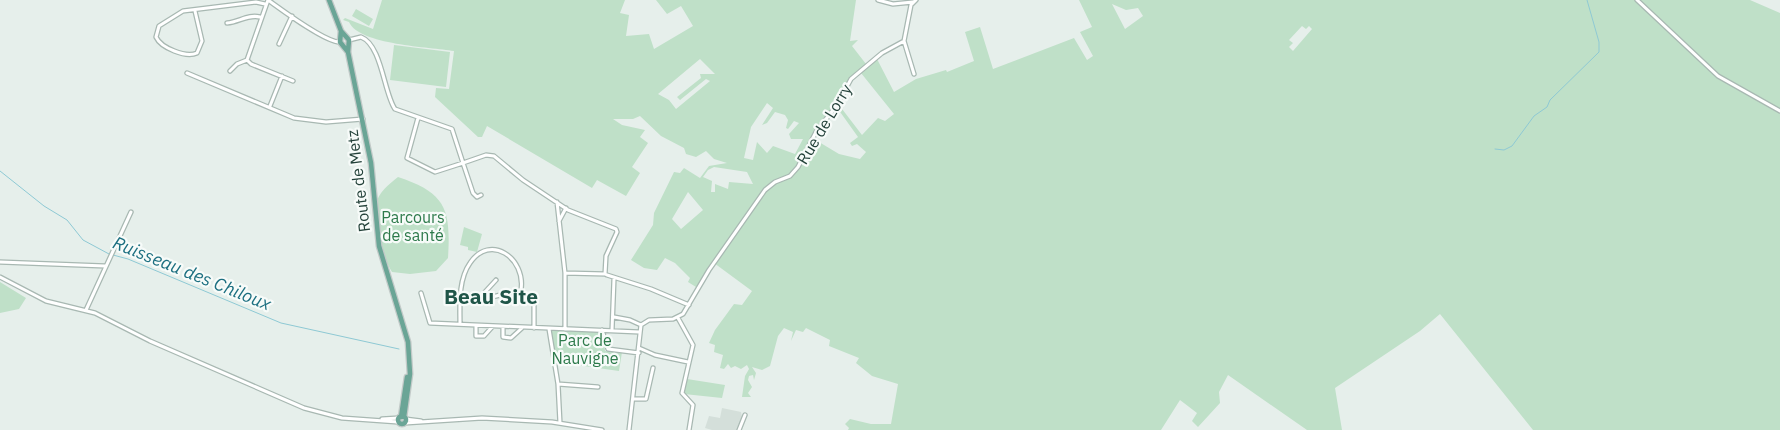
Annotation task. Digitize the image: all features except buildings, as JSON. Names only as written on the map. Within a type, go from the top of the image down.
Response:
[{"type":"main road","points":[[329,0],[345,41]]},
{"type":"main road","name":"Route de Metz","points":[[345,41],[371,164],[379,246],[405,328],[409,363],[402,430]]},
{"type":"main road","name":"Route de Metz","points":[[398,430],[402,420]]},
{"type":"street","points":[[247,60],[260,17],[268,0],[326,37],[345,41],[361,38],[366,40],[382,68],[393,106],[418,118],[452,129],[473,193],[477,196],[481,195]]},
{"type":"street","points":[[878,0],[893,4],[916,1],[904,41],[914,74]]},
{"type":"street","points":[[1637,0],[1718,76],[1780,111]]},
{"type":"street","points":[[195,11],[202,41],[197,54],[186,55],[160,43],[156,37],[159,26],[183,11],[256,2],[265,4]]},
{"type":"street","points":[[279,44],[292,16]]},
{"type":"street","points":[[227,23],[236,22],[244,17],[260,17]]},
{"type":"street","name":"Rue de Lorry","points":[[678,318],[689,305],[709,270],[746,216],[770,186],[790,176],[798,167],[816,132],[837,105],[851,79],[882,53],[904,41]]},
{"type":"street","points":[[230,71],[237,64],[247,60]]},
{"type":"street","points":[[247,60],[251,64],[293,81]]},
{"type":"street","points":[[187,73],[294,118],[326,122],[363,119]]},
{"type":"street","points":[[270,106],[282,76]]},
{"type":"street","points":[[418,118],[407,158],[435,172],[486,155],[494,156],[523,180],[566,208],[617,230],[606,256],[605,274]]},
{"type":"street","points":[[557,202],[565,273],[565,329]]},
{"type":"street","points":[[558,222],[566,208]]},
{"type":"street","points":[[86,310],[130,212]]},
{"type":"street","points":[[460,324],[462,285],[470,262],[479,254],[494,250],[509,255],[517,264],[521,274],[521,290],[534,304],[534,328]]},
{"type":"street","points":[[0,262],[105,266]]},
{"type":"street","points":[[565,273],[605,274],[614,280],[651,289],[689,305]]},
{"type":"street","points":[[0,277],[46,301],[86,310],[150,341],[252,384],[288,402],[325,414],[352,419],[379,420],[393,417],[402,420],[424,422],[482,418],[560,423],[602,430]]},
{"type":"street","points":[[483,298],[485,292],[496,280]]},
{"type":"street","points":[[612,330],[614,280]]},
{"type":"street","points":[[461,297],[483,298],[521,290]]},
{"type":"street","points":[[421,293],[430,323],[640,332]]},
{"type":"street","points":[[614,317],[630,320],[641,325]]},
{"type":"street","points":[[629,430],[641,325],[649,320],[678,318],[693,345],[682,393],[693,405],[689,430]]},
{"type":"street","points":[[476,326],[476,336],[484,336],[493,326]]},
{"type":"street","points":[[503,327],[503,337],[512,338],[522,328]]},
{"type":"street","points":[[549,329],[558,384],[560,423]]},
{"type":"street","points":[[602,330],[608,349],[639,351],[688,362]]},
{"type":"street","points":[[634,399],[646,399],[653,368]]},
{"type":"street","points":[[558,384],[598,387]]},
{"type":"street","points":[[739,430],[745,415]]},
{"type":"street","points":[[402,420],[412,419],[424,422]]},
{"type":"shaded area","points":[[722,408],[741,412],[742,417],[736,430],[712,430],[705,428],[709,416],[720,418]]},
{"type":"green space","points":[[382,0],[625,0],[620,13],[629,15],[626,36],[649,34],[654,49],[693,26],[681,6],[667,14],[656,0],[856,0],[850,41],[858,40],[852,46],[866,64],[849,78],[836,105],[813,134],[807,150],[814,139],[839,154],[860,159],[866,152],[857,144],[852,146],[850,143],[858,137],[838,109],[839,105],[862,135],[878,118],[885,121],[894,114],[861,73],[877,59],[894,92],[916,79],[946,70],[947,72],[974,61],[965,32],[980,27],[993,69],[1074,38],[1087,60],[1093,56],[1080,32],[1092,27],[1079,0],[1750,0],[1780,13],[1780,430],[1533,430],[1440,314],[1420,331],[1335,388],[1342,430],[1307,430],[1228,375],[1219,392],[1220,403],[1198,427],[1192,421],[1197,413],[1180,400],[1161,430],[848,430],[849,428],[845,424],[850,419],[871,424],[891,424],[898,384],[872,376],[856,363],[859,358],[829,346],[830,340],[806,328],[803,332],[796,330],[791,341],[793,332],[784,328],[778,336],[770,366],[762,370],[752,367],[756,373],[754,380],[753,375],[749,376],[748,380],[752,387],[748,393],[751,397],[742,397],[745,376],[749,369],[747,365],[741,369],[735,366],[731,368],[728,364],[724,369],[720,368],[723,355],[714,352],[715,345],[709,343],[715,330],[734,304],[742,305],[752,291],[714,263],[696,287],[688,282],[690,278],[675,263],[665,258],[657,270],[644,268],[631,260],[653,225],[654,213],[674,172],[680,173],[684,168],[700,178],[709,166],[727,163],[714,159],[706,151],[696,157],[686,154],[684,148],[661,136],[640,116],[633,119],[613,119],[622,125],[645,130],[640,137],[648,143],[632,167],[640,173],[626,196],[597,180],[592,188],[487,126],[482,137],[478,137],[435,97],[436,88],[449,89],[454,51],[396,44],[380,40],[366,36],[355,30],[349,22],[343,20],[345,18],[373,29]],"holes":[[[1112,4],[1126,10],[1138,8],[1143,16],[1125,29]],[[1302,26],[1306,29],[1309,26],[1312,29],[1293,51],[1289,47],[1293,43],[1289,40]],[[700,59],[715,74],[700,74],[701,78],[677,97],[680,100],[706,79],[710,81],[676,109],[669,100],[658,94]],[[767,103],[773,108],[762,125],[767,123],[775,112],[785,115],[788,120],[786,128],[788,129],[794,121],[799,123],[789,134],[791,139],[803,139],[795,154],[773,146],[767,153],[757,142],[753,160],[744,158],[751,127]],[[714,167],[747,172],[753,184],[729,182],[728,189],[715,184],[715,192],[711,192],[712,181],[703,177],[708,170]],[[688,192],[703,210],[681,229],[672,219]]]},
{"type":"green space","points":[[356,9],[373,19],[369,26],[352,16]]},
{"type":"green space","points":[[394,45],[450,52],[446,87],[390,80]]},
{"type":"green space","name":"Parcours de santé","points":[[398,177],[426,190],[436,197],[442,205],[448,227],[448,258],[436,271],[410,274],[392,272],[385,258],[378,230],[376,204],[381,192]]},
{"type":"green space","points":[[464,227],[482,234],[477,252],[468,250],[468,247],[460,245]]},
{"type":"green space","points":[[0,282],[26,298],[19,309],[0,313]]},
{"type":"green space","name":"Parc de Nauvigne","points":[[551,331],[600,332],[603,337],[605,351],[622,352],[619,371],[556,362]]},
{"type":"green space","points":[[687,379],[725,385],[722,398],[684,394]]},
{"type":"waterway","points":[[1495,149],[1504,150],[1512,146],[1534,116],[1547,107],[1550,100],[1599,52],[1599,42],[1587,0]]},
{"type":"waterway","name":"Ruisseau des Chiloux","points":[[0,171],[44,206],[67,220],[83,240],[109,254]]},
{"type":"waterway","name":"Ruisseau des Chiloux","points":[[113,255],[128,259],[281,323],[399,349]]},
{"type":"district","name":"Beau Site","points":[[491,296]]}]
